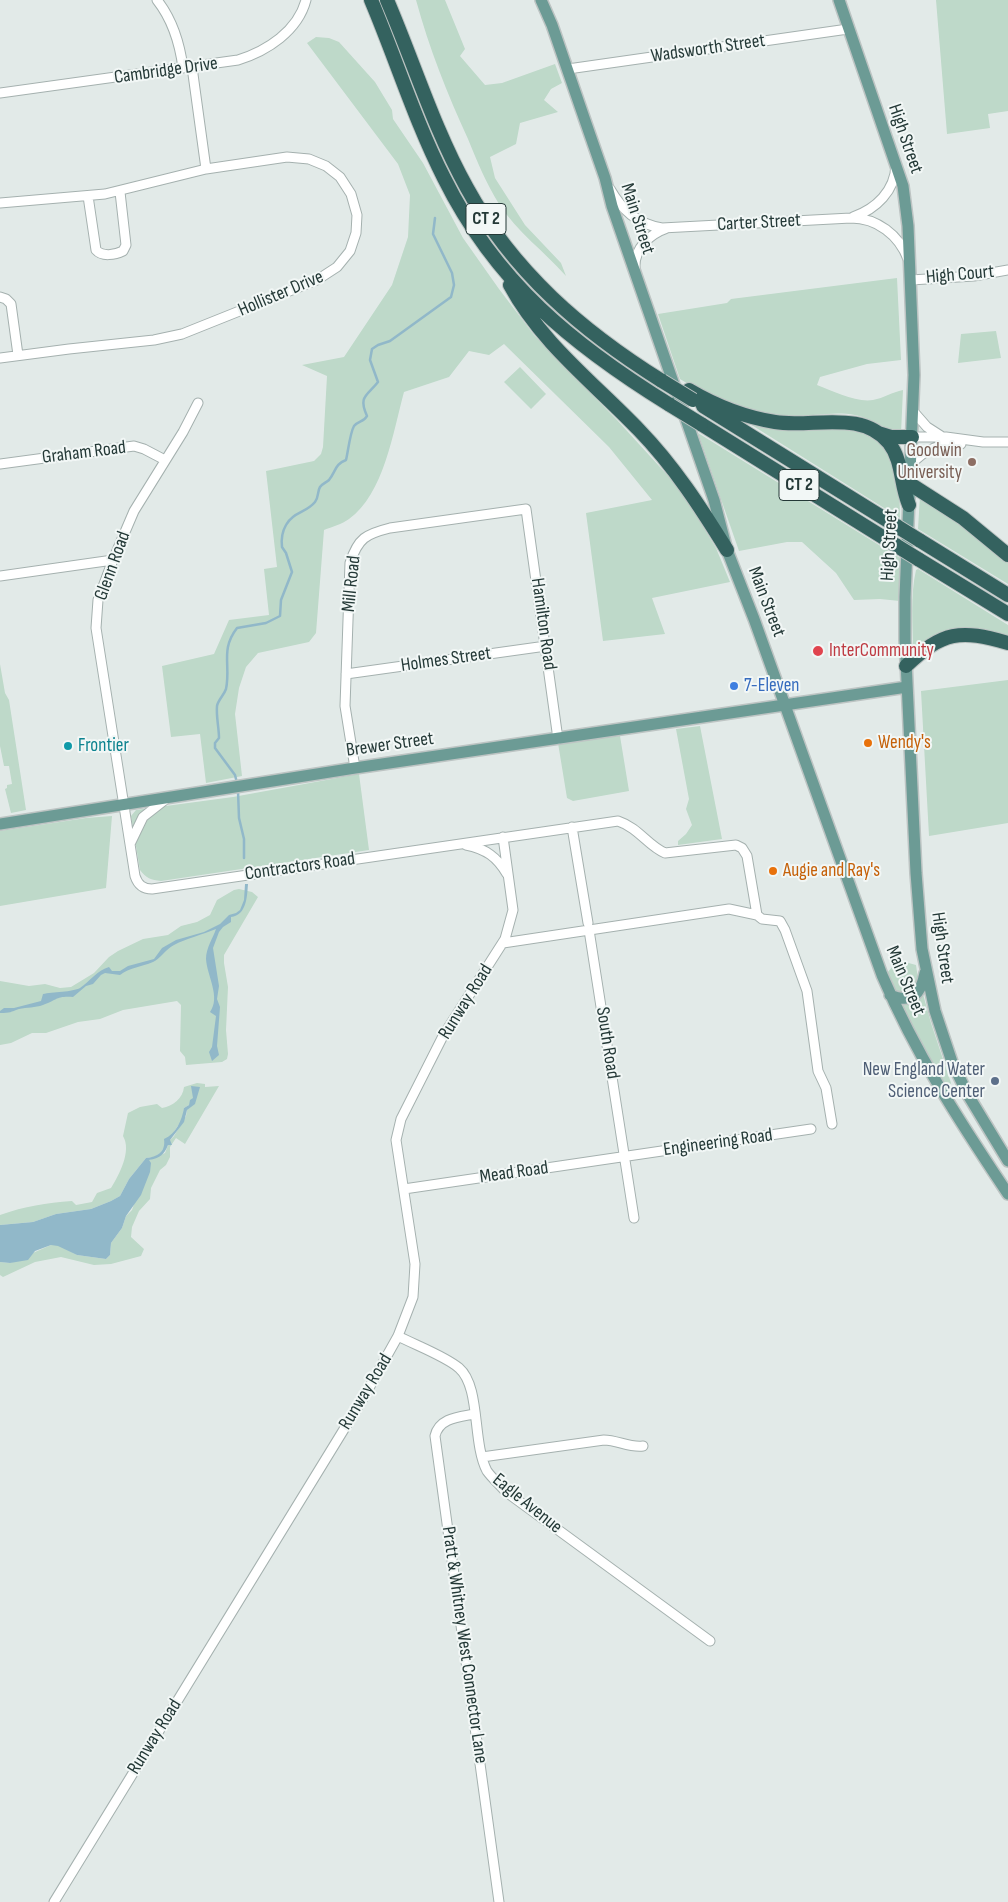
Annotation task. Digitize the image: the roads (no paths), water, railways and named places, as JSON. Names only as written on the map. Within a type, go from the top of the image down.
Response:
[{"type":"highway","name":"CT 2","points":[[371,0],[444,178],[474,230],[502,269],[542,312],[585,348],[670,405],[1008,614]]},
{"type":"highway","name":"CT 2","points":[[387,0],[452,159],[470,194],[491,228],[523,268],[553,300],[597,337],[657,377],[691,395],[1008,595]]},
{"type":"highway","points":[[502,269],[514,293],[536,325],[566,359],[628,418],[659,452],[684,484],[727,550]]},
{"type":"highway","points":[[691,395],[725,408],[766,420],[789,423],[850,423],[891,437],[912,437]]},
{"type":"highway","points":[[878,433],[888,442],[896,455],[903,490],[909,505]]},
{"type":"highway","points":[[910,484],[963,518],[1008,555]]},
{"type":"highway","points":[[906,666],[932,645],[953,636],[978,636],[1008,643]]},
{"type":"main road","name":"Main Street","points":[[541,0],[568,69],[605,178],[612,206],[636,270],[717,508],[727,550],[890,995],[921,1057],[949,1105],[1008,1194]]},
{"type":"main road","name":"High Street","points":[[839,0],[896,165],[906,200],[911,280],[913,411],[905,608],[906,687],[917,889],[921,940],[926,971],[941,1034],[968,1095]]},
{"type":"main road","name":"Brewer Street","points":[[0,824],[354,768],[906,687]]},
{"type":"main road","points":[[890,995],[905,999],[915,995],[921,988],[926,971]]},
{"type":"main road","points":[[949,1105],[968,1095],[1008,1161]]},
{"type":"street","points":[[157,0],[169,19],[187,68],[206,169]]},
{"type":"street","name":"Cambridge Drive","points":[[0,94],[238,60],[270,46],[295,23],[301,14],[306,0]]},
{"type":"street","name":"Wadsworth Street","points":[[568,69],[848,29]]},
{"type":"street","name":"Hollister Drive","points":[[0,203],[120,192],[206,169],[292,157],[309,159],[326,166],[344,181],[355,206],[357,224],[350,251],[337,267],[320,279],[191,332],[154,340],[0,358]]},
{"type":"street","name":"Carter Street","points":[[851,218],[866,211],[880,201],[893,180],[896,165]]},
{"type":"street","name":"Carter Street","points":[[605,178],[619,203],[631,215],[647,224],[667,228],[851,218],[870,221],[889,231],[902,246],[910,266]]},
{"type":"street","points":[[88,196],[95,248],[102,254],[117,253],[124,250],[126,245],[120,192]]},
{"type":"street","points":[[636,270],[635,261],[641,247],[651,237],[667,228]]},
{"type":"street","name":"High Court","points":[[911,280],[974,276],[1008,270]]},
{"type":"street","points":[[0,297],[8,300],[11,304],[18,356]]},
{"type":"street","name":"Glenn Road","points":[[123,805],[96,628],[98,600],[134,511],[183,432],[198,403]]},
{"type":"street","points":[[913,411],[926,427],[936,434],[946,437]]},
{"type":"street","points":[[912,437],[946,437],[998,442]]},
{"type":"street","points":[[911,465],[921,455],[939,446],[1008,442]]},
{"type":"street","name":"Graham Road","points":[[0,464],[134,446],[165,460]]},
{"type":"street","name":"Hamilton Road","points":[[526,509],[558,738]]},
{"type":"street","name":"Mill Road","points":[[354,768],[345,706],[350,563],[354,549],[362,538],[374,532],[390,528],[526,509]]},
{"type":"street","points":[[0,576],[113,560]]},
{"type":"street","name":"Holmes Street","points":[[346,674],[546,646]]},
{"type":"street","points":[[130,844],[143,817],[167,798]]},
{"type":"street","name":"Contractors Road","points":[[123,805],[136,881],[143,887],[152,889],[618,821],[633,828],[665,854],[736,845],[742,848],[747,856],[757,915]]},
{"type":"street","name":"South Road","points":[[572,827],[634,1218]]},
{"type":"street","name":"Runway Road","points":[[54,1902],[365,1395],[398,1336],[414,1297],[415,1264],[396,1140],[400,1119],[443,1036],[503,943],[514,910],[503,837]]},
{"type":"street","points":[[459,844],[481,849],[491,854],[510,878]]},
{"type":"street","points":[[503,943],[588,927],[729,909],[757,915],[762,919],[780,921],[807,991],[818,1071],[826,1088],[832,1124]]},
{"type":"street","name":"Engineering Road","points":[[625,1157],[811,1129]]},
{"type":"street","name":"Mead Road","points":[[404,1189],[625,1157]]},
{"type":"street","name":"Eagle Avenue","points":[[398,1336],[459,1368],[469,1381],[482,1457],[490,1476],[506,1491],[710,1641]]},
{"type":"street","name":"Pratt & Whitney West Connector Lane","points":[[474,1414],[445,1422],[438,1429],[435,1436],[499,1902]]},
{"type":"street","points":[[482,1457],[604,1440],[615,1440],[637,1447],[643,1446]]},
{"type":"water","points":[[245,884],[248,884],[243,909],[236,916],[231,917],[231,922],[219,932],[213,948],[219,986],[217,999],[220,1007],[217,1046],[219,1055],[212,1061],[209,1052],[212,1047],[216,1016],[210,1012],[213,1006],[214,993],[206,955],[216,929],[174,945],[153,962],[120,975],[105,973],[93,984],[86,986],[73,997],[60,998],[40,1006],[0,1013],[4,1008],[14,1008],[41,1001],[43,994],[80,988],[105,968],[109,967],[112,971],[120,971],[128,966],[154,959],[162,948],[176,940],[204,932],[220,924],[229,915],[240,910],[244,900]]},
{"type":"water","points":[[191,1086],[200,1087],[195,1104],[187,1110],[184,1122],[170,1140],[172,1145],[168,1145],[161,1156],[149,1160],[151,1163],[150,1172],[141,1195],[126,1216],[122,1228],[111,1243],[110,1255],[106,1259],[77,1255],[58,1246],[51,1245],[35,1251],[28,1260],[10,1263],[0,1262],[0,1225],[33,1222],[56,1214],[91,1209],[120,1196],[129,1179],[146,1158],[160,1153],[164,1147],[164,1139],[175,1130],[180,1122],[184,1108],[189,1105],[190,1100],[193,1098]]},
{"type":"waterway","points":[[237,783],[235,775],[215,748],[215,743],[219,738],[217,706],[226,689],[229,643],[237,628],[266,623],[280,616],[281,600],[292,572],[282,547],[284,530],[292,517],[315,502],[320,487],[329,480],[336,468],[346,460],[354,426],[367,416],[363,404],[365,397],[378,382],[370,360],[372,349],[390,341],[451,297],[454,285],[452,273],[433,234],[435,218]]},
{"type":"waterway","points":[[238,791],[239,818],[244,839],[244,858]]},
{"type":"place","name":"Goodwin University","points":[[972,462]]},
{"type":"place","name":"InterCommunity","points":[[818,651]]},
{"type":"place","name":"7-Eleven","points":[[734,686]]},
{"type":"place","name":"Wendy's","points":[[868,743]]},
{"type":"place","name":"Frontier","points":[[68,746]]},
{"type":"place","name":"Augie and Ray's","points":[[773,871]]},
{"type":"place","name":"New England Water Science Center","points":[[995,1081]]}]
